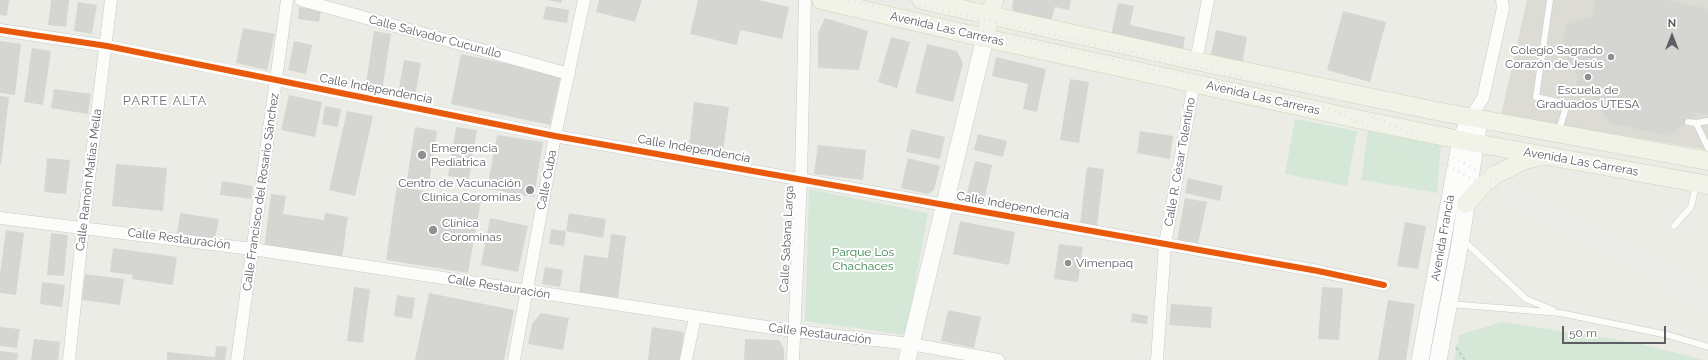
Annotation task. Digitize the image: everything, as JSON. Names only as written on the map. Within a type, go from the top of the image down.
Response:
[{"type":"main road","name":"Avenida Las Carreras","points":[[821,0],[985,38],[1357,119],[1544,156],[1702,184]]},
{"type":"main road","name":"Avenida Las Carreras","points":[[921,0],[992,8],[1196,61],[1474,119],[1708,161]]},
{"type":"main road","points":[[909,352],[992,8]]},
{"type":"main road","name":"Avenida Francia","points":[[1438,360],[1440,303],[1468,141],[1474,119]]},
{"type":"main road","name":"Avenida Francia","points":[[1420,360],[1461,238],[1466,204],[1468,141]]},
{"type":"main road","points":[[1466,204],[1484,184],[1495,175],[1525,160],[1544,156]]},
{"type":"street","name":"Calle Ramón Matías Mella","points":[[69,360],[83,227],[112,0]]},
{"type":"street","name":"Calle Francisco del Rosario Sánchez","points":[[237,360],[287,0]]},
{"type":"street","name":"Calle Salvador Cucurullo","points":[[301,0],[569,74]]},
{"type":"street","name":"Calle Cuba","points":[[514,360],[555,136],[584,0]]},
{"type":"street","name":"Calle Sabana Larga","points":[[793,360],[805,0]]},
{"type":"street","points":[[1196,61],[1208,0]]},
{"type":"street","points":[[1474,119],[1483,98],[1503,8],[1502,0]]},
{"type":"street","name":"Calle Independencia","points":[[0,30],[107,46],[555,136],[1165,244],[1384,285]]},
{"type":"street","name":"Calle R. César Tolentino","points":[[1157,360],[1165,244],[1194,83]]},
{"type":"street","name":"Calle Restauración","points":[[0,218],[83,227],[252,249],[526,292],[793,331],[909,352],[998,360]]},
{"type":"street","points":[[686,360],[695,317]]},
{"type":"lane","points":[[1550,0],[1536,97],[1567,104],[1600,107]]},
{"type":"lane","points":[[1557,134],[1567,104]]},
{"type":"lane","points":[[1688,122],[1696,123],[1708,121]]},
{"type":"lane","points":[[1696,123],[1708,148]]},
{"type":"lane","points":[[1674,226],[1691,207],[1702,184]]},
{"type":"lane","points":[[1461,238],[1526,299],[1560,313]]},
{"type":"lane","points":[[1440,303],[1560,313],[1668,335],[1708,347]]},
{"type":"shaded area","name":"Colegio Sagrado Corazón de Jesús","points":[[1527,0],[1708,0],[1708,150],[1501,115]]},
{"type":"green space","points":[[1295,119],[1357,131],[1347,186],[1285,174]]},
{"type":"green space","points":[[1368,130],[1441,144],[1437,193],[1361,180]]},
{"type":"green space","name":"Parque Los Chachaces","points":[[809,189],[928,213],[906,335],[805,321]]},
{"type":"green space","points":[[1502,322],[1633,342],[1704,360],[1454,360],[1459,335]]},
{"type":"building","points":[[0,0],[9,0],[7,16],[0,15]]},
{"type":"building","points":[[51,0],[69,0],[66,27],[48,25]]},
{"type":"building","points":[[548,0],[562,0],[561,3]]},
{"type":"building","points":[[599,0],[642,0],[635,22],[596,12]]},
{"type":"building","points":[[698,0],[758,0],[789,7],[782,39],[740,30],[737,45],[690,34]]},
{"type":"building","points":[[1013,0],[1071,0],[1069,10],[1055,7],[1050,25],[1016,14],[1012,8]]},
{"type":"building","name":"Colegio Sagrado Corazón de Jesús","points":[[1595,0],[1665,0],[1708,9],[1708,115],[1699,113],[1669,136],[1610,123],[1590,92],[1575,89],[1578,76],[1562,51],[1566,25],[1592,17]]},
{"type":"building","points":[[78,2],[97,5],[92,34],[74,31]]},
{"type":"building","points":[[1118,3],[1134,6],[1130,25],[1185,37],[1183,51],[1111,36]]},
{"type":"building","points":[[546,6],[569,10],[567,23],[543,19]]},
{"type":"building","points":[[299,7],[321,11],[319,22],[298,19]]},
{"type":"building","points":[[1343,11],[1386,22],[1370,82],[1327,70]]},
{"type":"building","points":[[825,18],[868,31],[859,70],[818,68],[818,33]]},
{"type":"building","points":[[243,28],[275,34],[267,70],[236,63]]},
{"type":"building","points":[[1216,30],[1247,37],[1242,65],[1210,59]]},
{"type":"building","points":[[374,31],[391,34],[382,91],[365,89]]},
{"type":"building","points":[[891,37],[910,42],[897,88],[878,82]]},
{"type":"building","points":[[0,41],[21,44],[15,95],[0,93]]},
{"type":"building","points":[[294,41],[312,45],[306,74],[288,70]]},
{"type":"building","points":[[927,44],[957,51],[963,63],[953,102],[915,93]]},
{"type":"building","points":[[32,48],[51,51],[43,105],[24,102]]},
{"type":"building","points":[[461,54],[561,75],[550,125],[451,104]]},
{"type":"building","points":[[996,57],[1046,69],[1037,112],[1023,109],[1028,84],[992,76]]},
{"type":"building","points":[[404,60],[421,63],[415,97],[398,94]]},
{"type":"building","points":[[1070,79],[1089,82],[1079,143],[1060,140]]},
{"type":"building","points":[[54,89],[91,94],[88,114],[51,108]]},
{"type":"building","points":[[289,95],[322,102],[315,137],[281,130]]},
{"type":"building","points":[[0,96],[9,97],[1,165],[0,165]]},
{"type":"building","points":[[694,102],[729,107],[723,151],[689,147]]},
{"type":"building","points":[[325,106],[341,109],[338,127],[322,124]]},
{"type":"building","points":[[347,111],[373,116],[355,196],[329,190]]},
{"type":"building","name":"Emergencia Pediatrica","points":[[415,127],[437,131],[429,183],[407,180]]},
{"type":"building","points":[[456,127],[477,130],[469,179],[448,176]]},
{"type":"building","points":[[911,129],[945,137],[940,159],[906,152]]},
{"type":"building","points":[[1140,131],[1173,136],[1170,159],[1137,153]]},
{"type":"building","points":[[978,134],[1007,141],[1003,157],[974,150]]},
{"type":"building","name":"Clínica Corominas","points":[[497,135],[543,142],[534,197],[487,189]]},
{"type":"building","points":[[818,145],[866,150],[863,180],[814,174]]},
{"type":"building","points":[[47,158],[70,160],[66,194],[44,192]]},
{"type":"building","points":[[908,158],[940,166],[934,190],[928,194],[901,188]]},
{"type":"building","points":[[975,161],[992,165],[985,197],[967,193]]},
{"type":"building","points":[[116,164],[167,168],[163,211],[112,206]]},
{"type":"building","points":[[1087,167],[1104,169],[1097,226],[1080,224]]},
{"type":"building","points":[[1188,178],[1223,186],[1220,201],[1185,193]]},
{"type":"building","points":[[222,181],[253,186],[251,199],[220,195]]},
{"type":"building","name":"Clínica Corominas","points":[[397,186],[481,201],[468,273],[386,260]]},
{"type":"building","points":[[271,194],[286,196],[283,214],[324,220],[325,213],[348,217],[342,258],[264,248]]},
{"type":"building","points":[[1185,198],[1207,202],[1198,244],[1177,240]]},
{"type":"building","points":[[180,213],[219,219],[215,239],[177,233]]},
{"type":"building","points":[[569,213],[606,219],[603,238],[566,231]]},
{"type":"building","points":[[490,218],[528,226],[518,272],[481,265]]},
{"type":"building","points":[[960,221],[1015,232],[1009,265],[953,254]]},
{"type":"building","points":[[1405,222],[1426,226],[1418,269],[1397,266]]},
{"type":"building","points":[[551,229],[566,231],[564,246],[549,244]]},
{"type":"building","points":[[6,230],[24,233],[16,295],[0,293],[0,274]]},
{"type":"building","points":[[51,233],[68,235],[64,276],[47,275]]},
{"type":"building","points":[[611,234],[626,236],[618,298],[579,293],[584,255],[608,258]]},
{"type":"building","name":"Vimenpaq","points":[[1059,244],[1083,247],[1078,282],[1054,279]]},
{"type":"building","points":[[113,248],[177,257],[173,285],[132,279],[133,275],[110,272]]},
{"type":"building","points":[[545,267],[563,270],[560,287],[542,284]]},
{"type":"building","points":[[85,274],[124,279],[120,305],[82,300]]},
{"type":"building","points":[[42,282],[65,285],[62,307],[40,304]]},
{"type":"building","points":[[354,287],[370,289],[363,343],[347,341]]},
{"type":"building","points":[[1322,287],[1343,288],[1339,340],[1318,339]]},
{"type":"building","points":[[429,293],[514,310],[504,360],[415,360]]},
{"type":"building","points":[[397,295],[415,298],[412,319],[394,316]]},
{"type":"building","points":[[1388,300],[1415,304],[1406,360],[1378,360]]},
{"type":"building","points":[[1171,304],[1212,307],[1211,328],[1169,325]]},
{"type":"building","points":[[948,310],[981,317],[974,348],[941,341]]},
{"type":"building","points":[[541,313],[569,318],[563,350],[528,344],[532,324]]},
{"type":"building","points":[[1132,313],[1148,316],[1147,324],[1131,322]]},
{"type":"building","points":[[0,327],[20,329],[17,348],[0,346]]},
{"type":"building","points":[[652,327],[684,332],[680,360],[648,360]]},
{"type":"building","points":[[34,339],[60,342],[58,360],[31,360]]},
{"type":"building","points":[[745,339],[779,340],[784,349],[784,360],[744,360]]},
{"type":"building","points":[[216,346],[227,347],[225,360],[167,360],[167,352],[215,357]]},
{"type":"building","points":[[0,351],[18,353],[17,360],[0,360]]},
{"type":"railway","points":[[849,0],[982,31],[1305,102],[1333,110],[1401,141],[1665,281],[1708,311]]},
{"type":"railway","points":[[896,0],[1334,99],[1386,122],[1481,172],[1670,274],[1708,300]]},
{"type":"cycle path","points":[[0,30],[107,46],[555,136],[1318,271],[1384,285]]},
{"type":"place","name":"Colegio Sagrado Corazón de Jesús","points":[[1611,57]]},
{"type":"place","name":"Escuela de Graduados UTESA","points":[[1588,77]]},
{"type":"place","name":"Emergencia Pediatrica","points":[[422,155]]},
{"type":"place","name":"Centro de Vacunación Clínica Corominas","points":[[530,190]]},
{"type":"place","name":"Clínica Corominas","points":[[433,230]]},
{"type":"place","name":"Vimenpaq","points":[[1068,263]]},
{"type":"district","name":"PARTE ALTA","points":[[165,101]]}]
